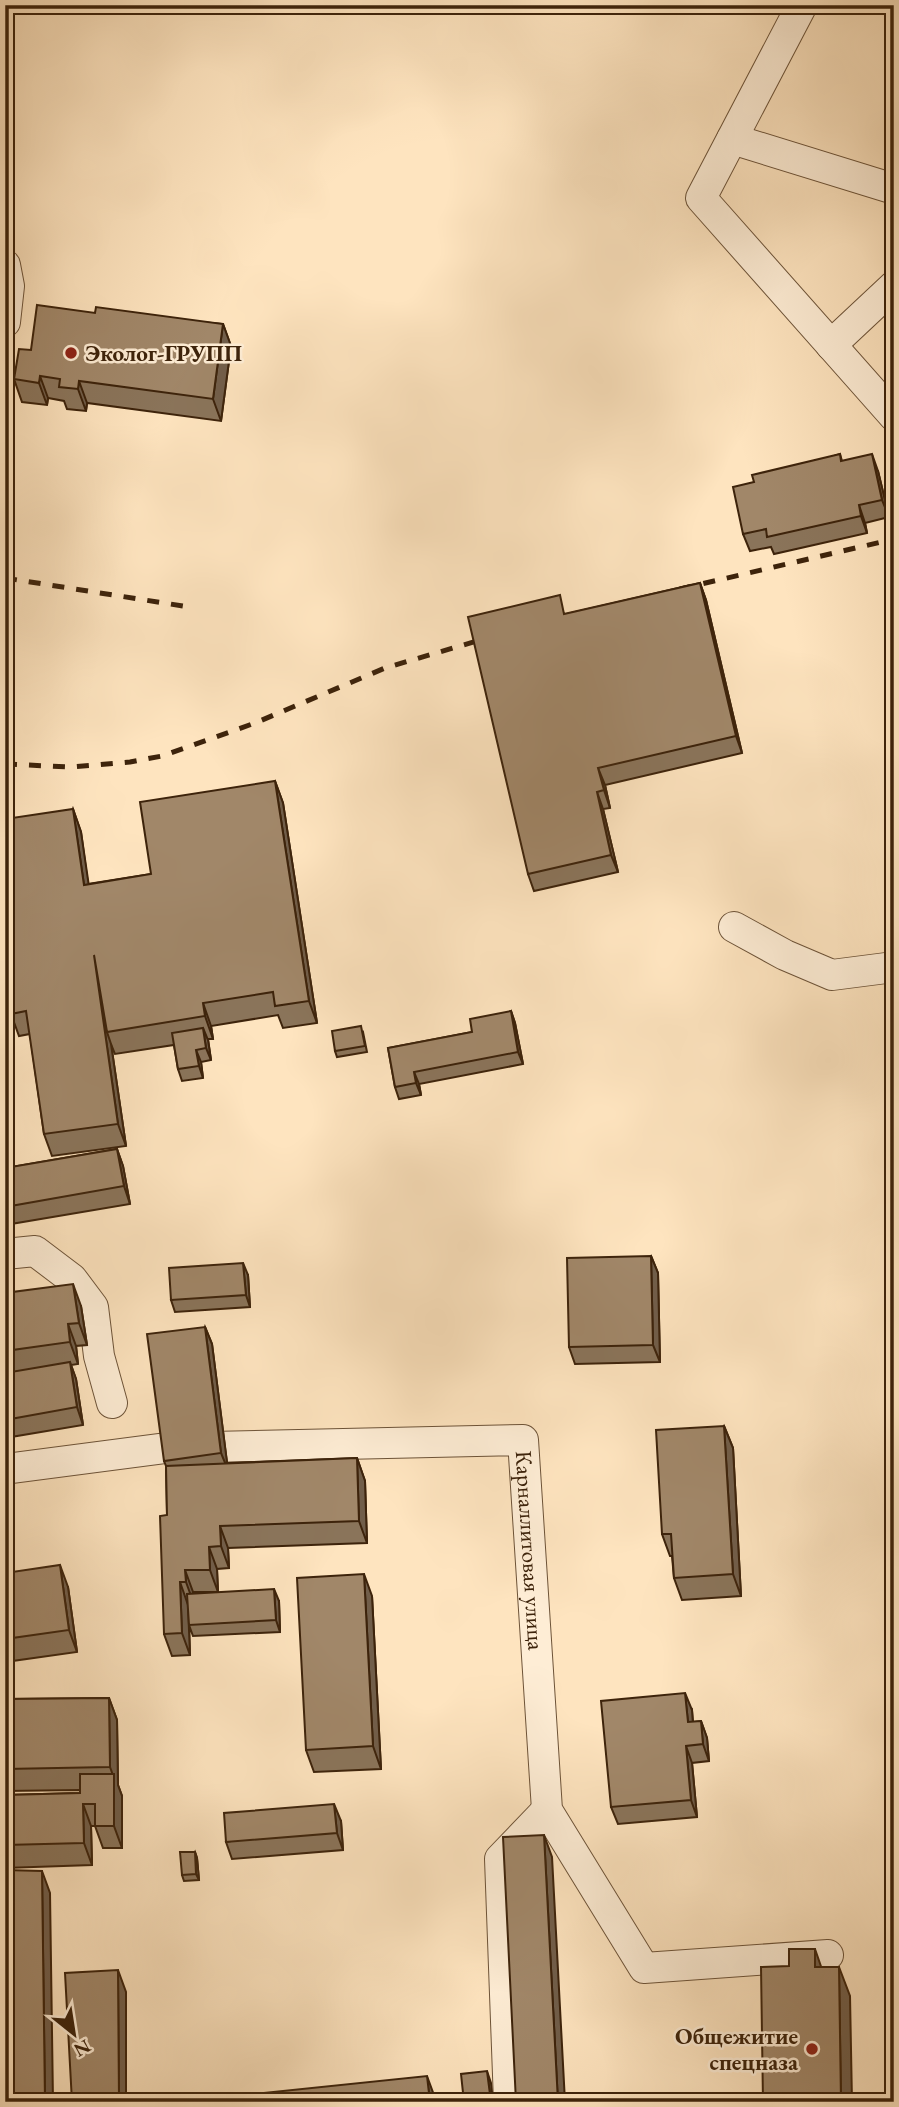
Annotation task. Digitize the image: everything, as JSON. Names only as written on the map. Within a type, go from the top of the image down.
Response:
[{"type":"lane","points":[[802,5],[701,198],[894,416]]},
{"type":"lane","points":[[732,139],[894,189]]},
{"type":"lane","points":[[5,265],[9,286],[5,322]]},
{"type":"lane","points":[[831,345],[894,286]]},
{"type":"lane","points":[[734,927],[785,955],[832,975],[894,967]]},
{"type":"lane","points":[[5,1254],[35,1251],[72,1279],[93,1307],[99,1356],[112,1404]]},
{"type":"lane","name":"Карналлитовая улица","points":[[5,1469],[166,1448],[523,1440],[547,1810],[644,1968],[828,1955]]},
{"type":"lane","points":[[509,2102],[500,1859],[547,1810]]},
{"type":"building","points":[[37,305],[95,313],[96,307],[223,324],[213,399],[79,381],[78,389],[59,387],[60,379],[40,376],[39,383],[14,379],[19,349],[31,350]]},
{"type":"building","points":[[840,454],[841,461],[872,454],[882,500],[859,505],[861,516],[767,537],[766,529],[743,534],[733,487],[754,482],[752,475]]},
{"type":"building","points":[[700,583],[736,736],[598,768],[604,790],[597,792],[611,855],[528,874],[468,617],[560,595],[564,614]]},
{"type":"building","points":[[275,781],[309,1001],[275,1006],[273,992],[203,1003],[205,1016],[107,1032],[94,955],[118,1124],[44,1134],[26,1011],[11,1014],[5,977],[5,819],[73,809],[84,885],[151,874],[140,802]]},
{"type":"building","points":[[511,1011],[518,1052],[414,1072],[416,1083],[395,1087],[388,1048],[472,1032],[470,1019]]},
{"type":"building","points":[[361,1026],[365,1046],[335,1051],[332,1031]]},
{"type":"building","points":[[203,1028],[206,1048],[196,1050],[199,1066],[178,1069],[172,1033]]},
{"type":"building","points":[[117,1149],[124,1186],[5,1207],[5,1168]]},
{"type":"building","points":[[651,1256],[653,1345],[569,1347],[567,1258]]},
{"type":"building","points":[[243,1263],[246,1295],[171,1300],[169,1268]]},
{"type":"building","points":[[73,1284],[79,1323],[68,1324],[70,1342],[5,1351],[5,1293]]},
{"type":"building","points":[[205,1327],[221,1453],[164,1461],[147,1334]]},
{"type":"building","points":[[70,1362],[77,1407],[5,1420],[5,1373]]},
{"type":"building","points":[[724,1426],[733,1574],[674,1578],[671,1534],[662,1534],[656,1430]]},
{"type":"building","points":[[357,1458],[359,1521],[220,1526],[221,1546],[209,1547],[210,1570],[185,1570],[186,1582],[180,1582],[182,1633],[164,1634],[160,1516],[167,1515],[166,1466]]},
{"type":"building","points":[[60,1565],[69,1630],[5,1639],[5,1573]]},
{"type":"building","points":[[364,1574],[373,1746],[306,1750],[297,1578]]},
{"type":"building","points":[[274,1589],[276,1620],[189,1625],[187,1594]]},
{"type":"building","points":[[685,1693],[688,1722],[701,1721],[703,1744],[686,1746],[691,1800],[611,1807],[601,1701]]},
{"type":"building","points":[[109,1698],[110,1767],[5,1769],[5,1699]]},
{"type":"building","points":[[80,1774],[114,1774],[114,1826],[95,1826],[95,1804],[83,1804],[84,1843],[5,1845],[5,1795],[80,1793]]},
{"type":"building","points":[[334,1804],[337,1833],[226,1842],[224,1813]]},
{"type":"building","points":[[544,1835],[558,2102],[516,2102],[503,1837]]},
{"type":"building","points":[[180,1852],[195,1852],[196,1874],[182,1875]]},
{"type":"building","points":[[5,1870],[42,1871],[45,2102],[5,2102]]},
{"type":"building","name":"Общежитие спецназа","points":[[789,1949],[815,1949],[815,1967],[839,1967],[841,2102],[763,2102],[761,1967],[789,1966]]},
{"type":"building","points":[[118,1970],[119,2102],[72,2102],[65,1973]]},
{"type":"building","points":[[487,2071],[491,2102],[464,2102],[461,2074]]},
{"type":"building","points":[[427,2076],[430,2102],[224,2102],[224,2097]]},
{"type":"building","points":[[188,2095],[206,2095],[206,2102],[188,2102]]},
{"type":"railway","points":[[680,589],[894,539]]},
{"type":"railway","points":[[5,578],[183,606]]},
{"type":"railway","points":[[5,764],[71,767],[130,762],[162,756],[255,723],[385,668],[494,636]]},
{"type":"place","name":"Эколог-ГРУПП","points":[[71,353]]},
{"type":"place","name":"Общежитие спецназа","points":[[812,2049]]}]
